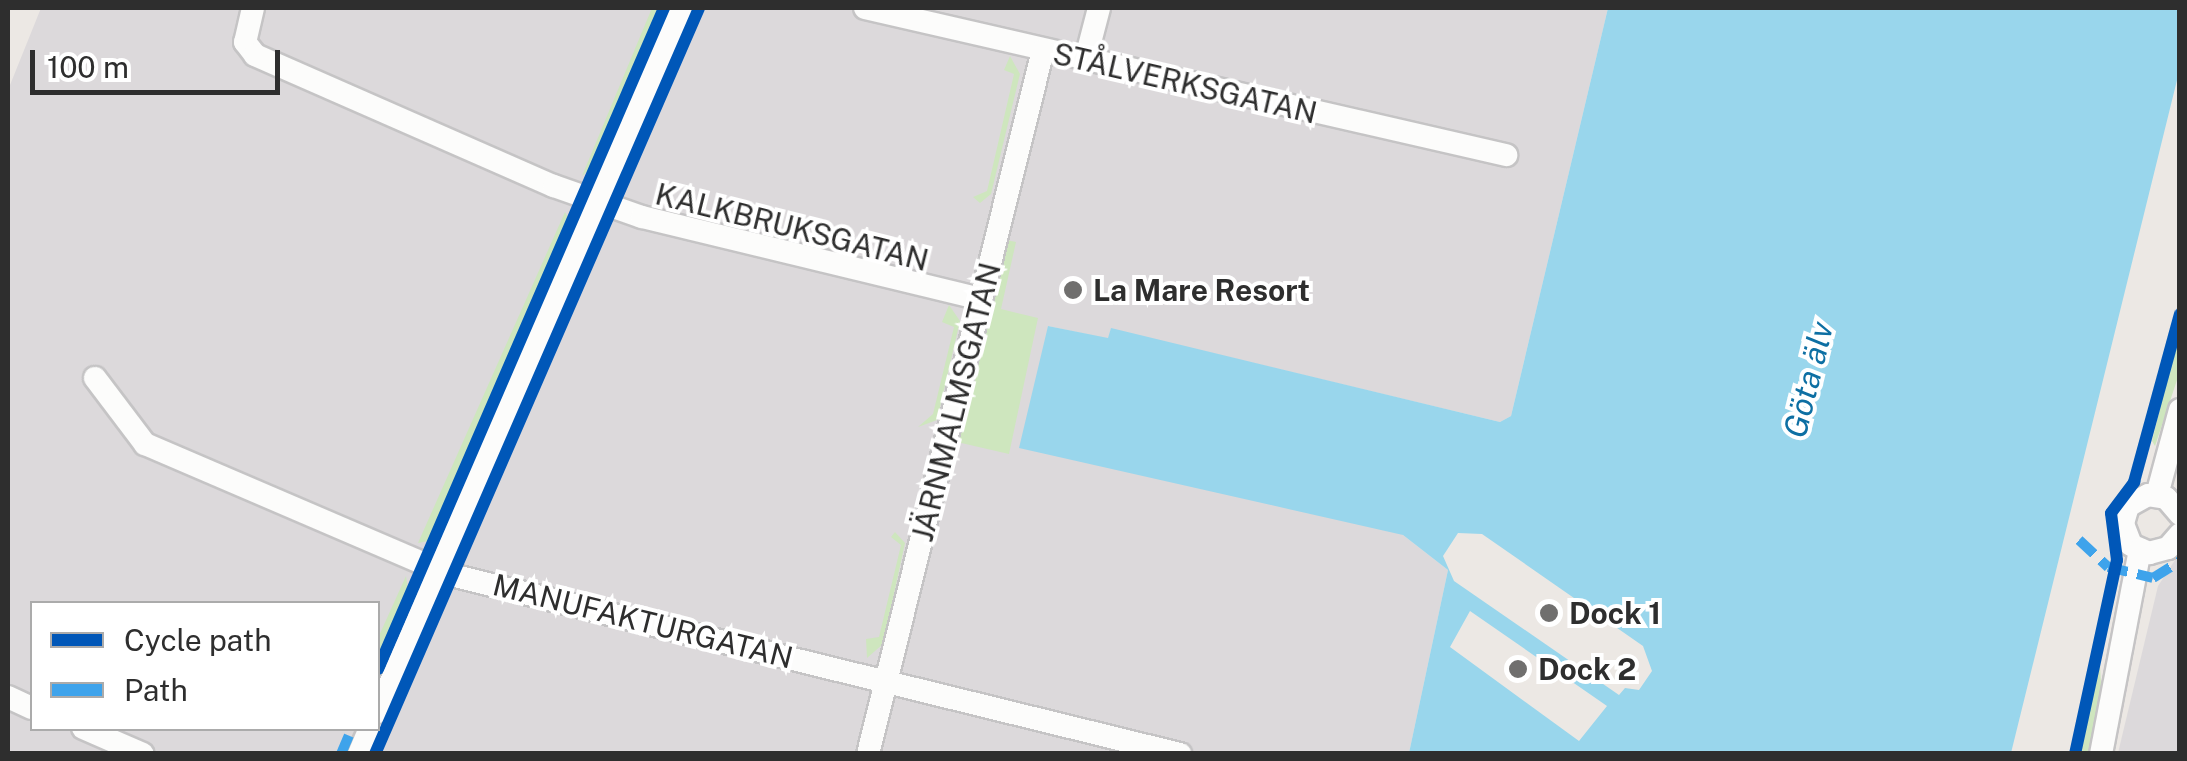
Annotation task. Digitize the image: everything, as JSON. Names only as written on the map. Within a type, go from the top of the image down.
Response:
[{"type":"street","name":"KALKBRUKSGATAN","points":[[253,8],[244,42],[255,55],[596,201],[981,299]]},
{"type":"street","points":[[380,707],[681,8]]},
{"type":"street","name":"STÅLVERKSGATAN","points":[[865,8],[1506,155]]},
{"type":"street","points":[[1086,58],[1099,8]]},
{"type":"street","name":"JÄRNMALMSGATAN","points":[[868,754],[1043,50]]},
{"type":"street","name":"MANUFAKTURGATAN","points":[[95,378],[145,444],[438,570],[1180,754]]},
{"type":"street","points":[[2157,495],[2180,410]]},
{"type":"street","points":[[2102,754],[2166,547],[2126,537],[2124,514],[2139,497],[2157,495],[2180,514]]},
{"type":"street","points":[[89,731],[143,754]]},
{"type":"shaded area","points":[[41,8],[1608,8],[1511,416],[1500,422],[1111,329],[1109,339],[1048,326],[1403,535],[1448,570],[1409,753],[8,753],[8,90]]},
{"type":"shaded area","points":[[2179,554],[2179,753],[2118,753],[2158,586]]},
{"type":"green space","points":[[652,8],[661,8],[592,167],[582,176]]},
{"type":"green space","points":[[1010,56],[1020,74],[991,194],[980,203],[973,197],[987,191],[1014,74],[1004,70]]},
{"type":"green space","points":[[565,212],[569,219],[437,525],[428,541],[418,543]]},
{"type":"green space","points":[[1002,239],[1016,242],[1001,309],[1038,318],[1009,454],[957,442]]},
{"type":"green space","points":[[949,305],[960,321],[937,420],[918,427],[933,414],[954,327],[942,322]]},
{"type":"green space","points":[[2179,331],[2179,374],[2155,446],[2152,441]]},
{"type":"green space","points":[[895,532],[905,543],[883,644],[867,658],[866,639],[879,637],[901,545],[891,537]]},
{"type":"green space","points":[[406,576],[408,589],[380,654],[380,634]]},
{"type":"green space","points":[[2100,665],[2102,703],[2089,753],[2080,754]]},
{"type":"water","name":"Göta älv","points":[[1608,8],[2179,8],[2179,72],[2011,753],[1409,753],[1448,570],[1403,535],[1019,448],[1048,326],[1108,338],[1111,328],[1500,422],[1511,416]],"holes":[[[1458,533],[1482,534],[1643,646],[1652,671],[1639,690],[1625,688],[1619,695],[1454,581],[1443,556]],[[1470,611],[1607,706],[1579,741],[1450,647]]]},
{"type":"marked path","points":[[2079,540],[2108,567],[2153,578],[2180,561]]},
{"type":"marked path","points":[[341,754],[351,731]]},
{"type":"cycle path","points":[[380,664],[664,8]]},
{"type":"cycle path","points":[[375,754],[699,8]]},
{"type":"cycle path","points":[[2075,754],[2117,560],[2111,513],[2134,482],[2180,314]]},
{"type":"place","name":"La Mare Resort","points":[[1073,290]]},
{"type":"place","name":"Dock 1","points":[[1549,613]]},
{"type":"place","name":"Dock 2","points":[[1518,669]]}]
